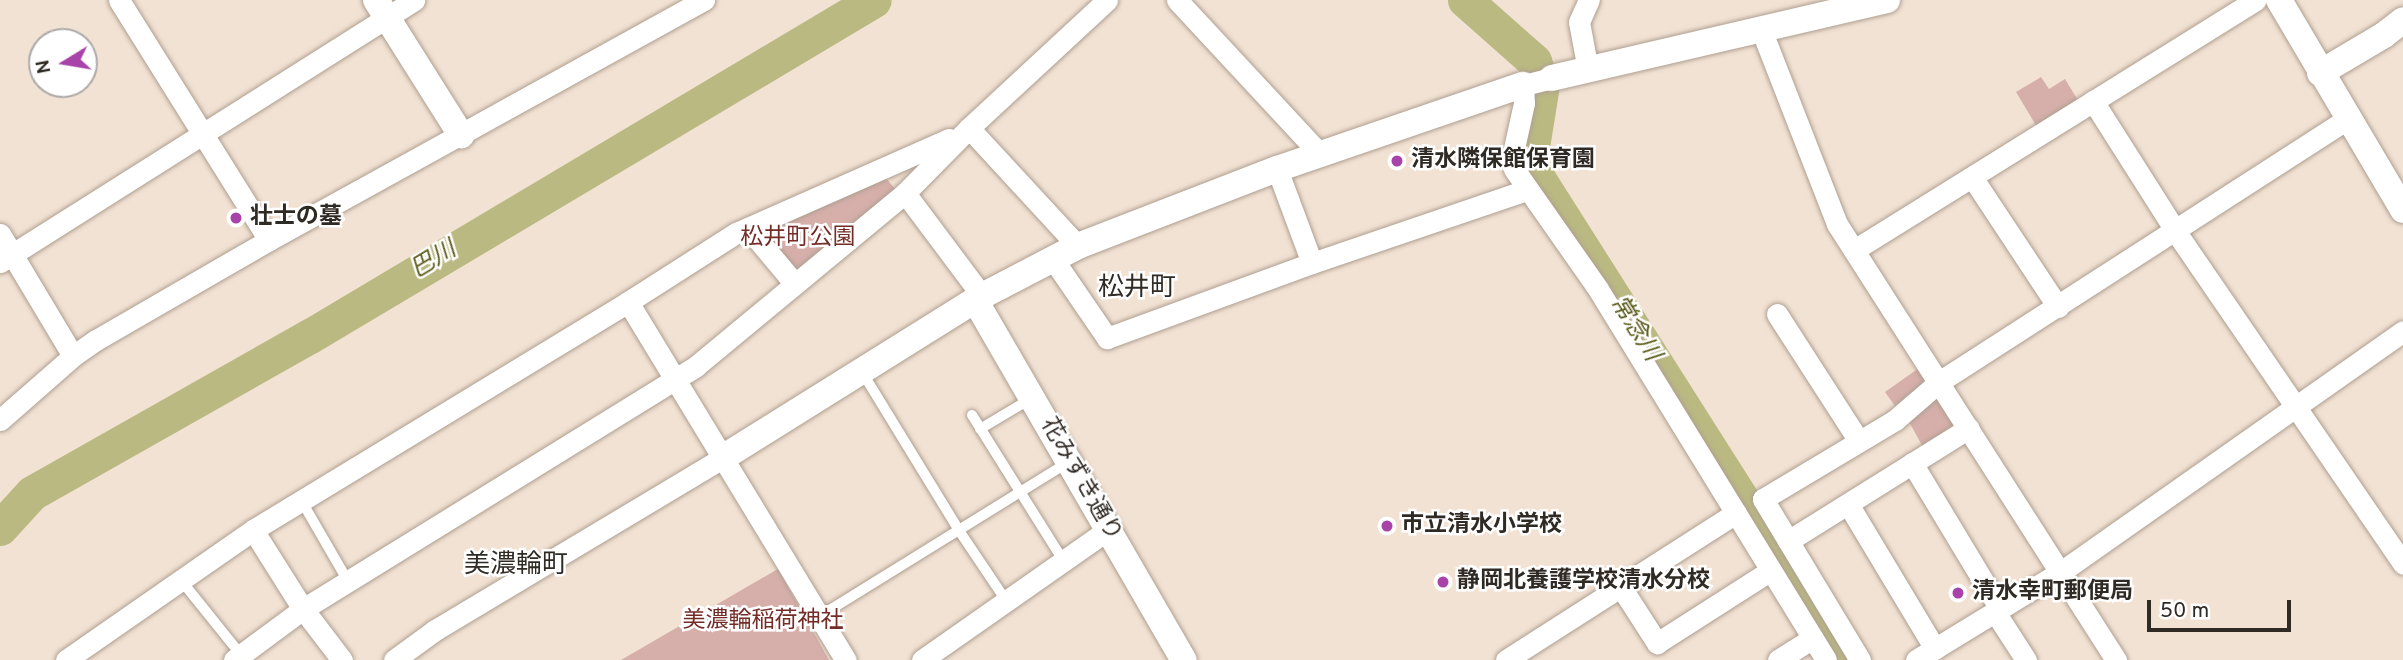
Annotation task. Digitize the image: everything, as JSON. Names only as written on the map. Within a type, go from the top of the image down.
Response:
[{"type":"street","points":[[119,0],[269,240]]},
{"type":"street","points":[[6,258],[203,133],[381,9],[414,0]]},
{"type":"street","points":[[0,420],[73,356],[269,240],[704,0]]},
{"type":"street","points":[[238,657],[303,609],[696,366],[905,193],[969,128],[1107,0]]},
{"type":"street","points":[[1177,0],[1320,154]]},
{"type":"street","points":[[1588,70],[1579,22],[1589,0]]},
{"type":"street","points":[[394,660],[435,630],[724,457],[978,298],[1078,246],[1277,169],[1523,85],[1887,0]]},
{"type":"street","points":[[1854,250],[2255,0]]},
{"type":"street","points":[[2279,0],[2403,210]]},
{"type":"street","points":[[381,9],[461,135]]},
{"type":"street","points":[[2320,73],[2384,35],[2403,20]]},
{"type":"street","points":[[1761,29],[1837,224],[2062,571],[2116,660]]},
{"type":"street","points":[[1523,85],[1524,103],[1513,153],[1514,169],[1526,190],[1598,289],[1826,660]]},
{"type":"street","points":[[2093,101],[2176,232],[2403,564]]},
{"type":"street","points":[[1860,660],[1763,499],[1895,420],[1939,382],[2176,232],[2347,119]]},
{"type":"street","points":[[66,660],[253,530],[748,228],[930,150],[969,128]]},
{"type":"street","points":[[969,128],[1078,246]]},
{"type":"street","points":[[1277,169],[1312,263]]},
{"type":"street","points":[[1972,177],[2058,307]]},
{"type":"street","points":[[1053,259],[1107,338],[1312,263],[1526,190]]},
{"type":"street","points":[[905,193],[978,298]]},
{"type":"street","points":[[748,228],[795,284]]},
{"type":"street","points":[[0,234],[6,258],[73,356]]},
{"type":"street","name":"花みずき通り","points":[[978,298],[1032,398],[1184,660]]},
{"type":"street","points":[[628,302],[846,660]]},
{"type":"street","points":[[1777,314],[1859,441]]},
{"type":"street","points":[[1848,504],[1926,654],[2062,571],[2297,409],[2403,331]]},
{"type":"street","points":[[1788,541],[1969,428]]},
{"type":"street","points":[[1912,463],[2026,660]]},
{"type":"street","points":[[1506,660],[1736,513]]},
{"type":"street","points":[[922,660],[1109,529]]},
{"type":"street","points":[[253,530],[303,609],[342,660]]},
{"type":"street","points":[[1620,587],[1657,643],[1771,570]]},
{"type":"street","points":[[1779,660],[1813,638]]},
{"type":"lane","points":[[862,372],[960,532],[1006,599]]},
{"type":"lane","points":[[980,429],[1032,398]]},
{"type":"lane","points":[[972,415],[1063,560]]},
{"type":"lane","points":[[820,616],[960,532],[1069,462]]},
{"type":"lane","points":[[301,500],[348,581]]},
{"type":"lane","points":[[180,579],[238,657]]},
{"type":"green space","points":[[2041,77],[2049,89],[2065,79],[2079,102],[2037,127],[2016,92]]},
{"type":"green space","name":"松井町公園","points":[[882,174],[898,192],[794,275],[758,228]]},
{"type":"green space","points":[[1919,368],[1924,376],[1923,383],[1895,406],[1885,392]]},
{"type":"green space","points":[[1929,399],[1939,399],[1955,421],[1952,431],[1924,449],[1908,420]]},
{"type":"green space","name":"美濃輪稲荷神社","points":[[778,569],[829,660],[621,660]]},
{"type":"waterway","name":"巴川","points":[[0,528],[32,493],[310,336],[874,0]]},
{"type":"waterway","name":"常念川","points":[[1465,0],[1534,61],[1542,85],[1530,159],[1539,180],[1844,660]]},
{"type":"place","name":"清水隣保館保育園","points":[[1397,161]]},
{"type":"place","name":"壮士の墓","points":[[236,218]]},
{"type":"place","name":"市立清水小学校","points":[[1387,526]]},
{"type":"place","name":"静岡北養護学校清水分校","points":[[1443,582]]},
{"type":"place","name":"清水幸町郵便局","points":[[1958,593]]},
{"type":"district","name":"松井町","points":[[1137,289]]},
{"type":"district","name":"美濃輪町","points":[[516,566]]}]
